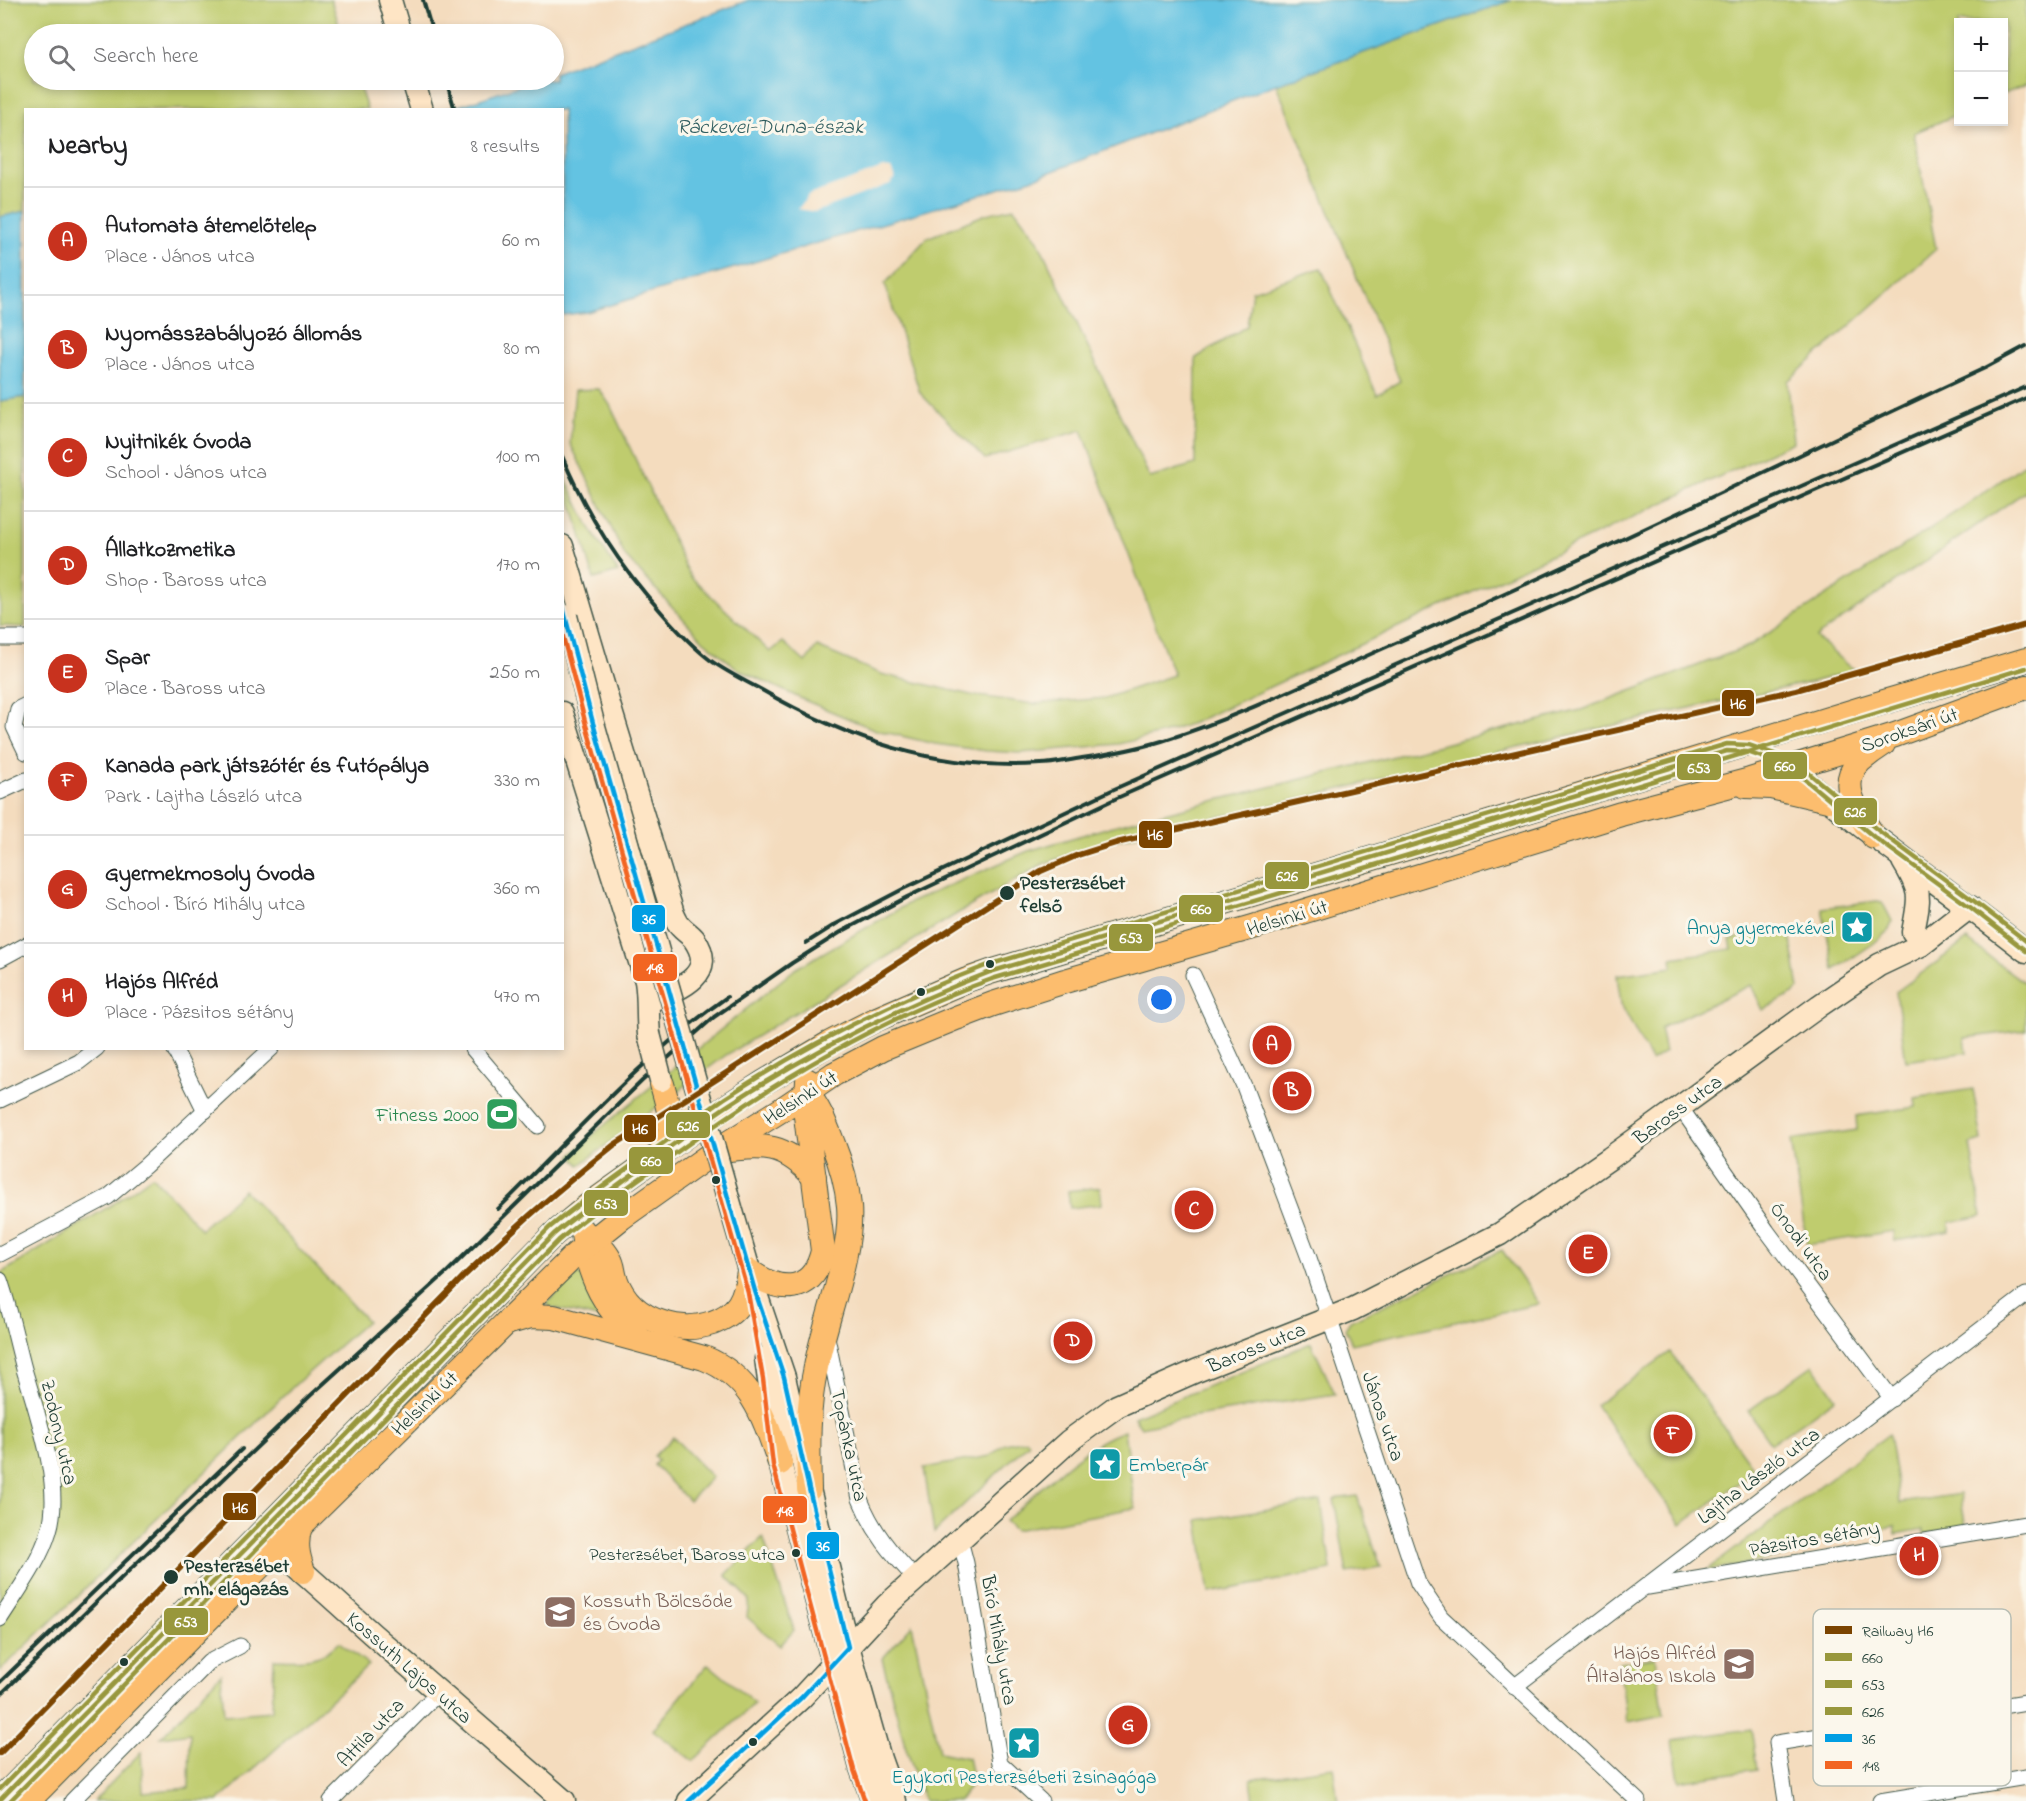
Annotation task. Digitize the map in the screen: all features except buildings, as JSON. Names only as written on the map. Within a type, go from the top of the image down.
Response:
[{"type":"main road","name":"Soroksári út","points":[[1727,750],[2026,660]]},
{"type":"main road","name":"Soroksári út","points":[[1790,767],[1895,735],[2026,687]]},
{"type":"main road","points":[[1727,750],[1747,752],[1790,767],[1793,754],[1802,744],[1864,708]]},
{"type":"main road","points":[[1874,837],[1854,806],[1849,791],[1849,781],[1851,772],[1858,762],[1895,735]]},
{"type":"main road","name":"Helsinki út","points":[[28,1801],[300,1526],[506,1323],[581,1237],[589,1205],[763,1083],[830,1043],[878,1019],[990,972],[1727,750]]},
{"type":"main road","name":"Helsinki út","points":[[1,1799],[251,1543],[581,1237],[621,1218],[717,1150],[834,1074],[883,1048],[993,1004],[1621,814],[1790,767]]},
{"type":"main road","points":[[1723,786],[1771,787],[1828,800]]},
{"type":"main road","points":[[581,1237],[610,1260],[620,1289],[635,1310],[644,1317],[680,1328],[693,1328],[729,1316],[741,1303],[752,1281],[790,1286],[802,1284],[811,1278],[820,1265],[823,1251],[806,1116],[810,1075],[815,1068],[884,1030],[948,988]]},
{"type":"main road","points":[[824,1119],[823,1096],[826,1085],[834,1074]]},
{"type":"main road","points":[[763,1083],[785,1084],[807,1092],[824,1119],[843,1171],[849,1207],[848,1232],[842,1264],[810,1399],[807,1441],[809,1489]]},
{"type":"main road","points":[[662,1084],[687,1106],[704,1108],[729,1105]]},
{"type":"main road","points":[[658,1157],[669,1139],[672,1126],[662,1084]]},
{"type":"main road","points":[[717,1150],[766,1147],[784,1152],[800,1162],[814,1177]]},
{"type":"main road","points":[[610,1260],[621,1218]]},
{"type":"main road","points":[[581,1237],[600,1291],[611,1310],[625,1327],[643,1341]]},
{"type":"main road","points":[[506,1323],[531,1316],[554,1317],[704,1358],[720,1365],[736,1376],[748,1391],[760,1411],[780,1463]]},
{"type":"main road","points":[[300,1526],[296,1538],[297,1553],[303,1571]]},
{"type":"street","points":[[390,0],[397,24]]},
{"type":"street","points":[[416,90],[421,108]]},
{"type":"street","points":[[564,553],[672,914],[680,927],[693,937],[700,950],[701,965],[695,979],[680,989],[649,1001]]},
{"type":"street","points":[[564,609],[593,723],[752,1281],[784,1377],[848,1647],[880,1759],[895,1801]]},
{"type":"street","points":[[0,638],[24,638]]},
{"type":"street","points":[[24,706],[18,709],[14,727],[24,748]]},
{"type":"street","points":[[564,720],[646,981],[649,1001],[647,1018],[649,1034],[662,1084]]},
{"type":"street","points":[[1790,767],[1874,837],[2026,951]]},
{"type":"street","points":[[0,792],[24,781]]},
{"type":"street","points":[[1899,855],[1916,882],[1917,910],[1913,932]]},
{"type":"street","name":"Baross utca","points":[[1879,965],[1913,932],[1945,911],[1964,903]]},
{"type":"street","name":"Baross utca","points":[[689,1801],[801,1698],[887,1605],[1069,1441],[1117,1406],[1196,1371],[1353,1309],[1500,1234],[1819,1006],[1879,965],[1921,945],[1964,903]]},
{"type":"street","points":[[0,959],[24,946]]},
{"type":"street","name":"János utca","points":[[1193,975],[1244,1086],[1309,1258],[1418,1583],[1441,1617],[1638,1801]]},
{"type":"street","points":[[0,1100],[79,1062],[94,1050]]},
{"type":"street","points":[[175,1050],[205,1111]]},
{"type":"street","points":[[0,1254],[108,1197],[145,1166],[270,1050]]},
{"type":"street","points":[[474,1050],[538,1126]]},
{"type":"street","name":"Ónodi utca","points":[[1680,1107],[1767,1231],[1892,1399]]},
{"type":"street","name":"Zodony utca","points":[[0,1280],[36,1412],[54,1500],[49,1533],[33,1567],[0,1619]]},
{"type":"street","points":[[752,1281],[770,1377],[780,1463],[861,1768],[873,1801]]},
{"type":"street","name":"Lajtha László utca","points":[[1515,1687],[2026,1295]]},
{"type":"street","name":"Topánka utca","points":[[825,1329],[860,1499],[868,1521],[886,1546],[916,1579]]},
{"type":"street","name":"Pázsitos sétány","points":[[1645,1588],[2026,1524]]},
{"type":"street","name":"Bíró Mihály utca","points":[[960,1540],[966,1563],[1000,1763],[1041,1801]]},
{"type":"street","name":"Kossuth Lajos utca","points":[[251,1543],[264,1544],[276,1550],[303,1571],[564,1801]]},
{"type":"street","points":[[72,1801],[208,1662],[240,1646]]},
{"type":"street","name":"Attila utca","points":[[331,1801],[439,1692]]},
{"type":"street","points":[[2011,1704],[2026,1702]]},
{"type":"street","points":[[1786,1801],[1777,1743],[1813,1737]]},
{"type":"street","points":[[2011,1779],[2026,1777]]},
{"type":"street","points":[[1880,1801],[1971,1786]]},
{"type":"green space","points":[[0,0],[331,0],[339,24],[24,24],[24,90],[360,90],[367,108],[24,108],[24,211],[0,217]]},
{"type":"green space","points":[[1512,0],[2026,0],[2026,85],[2008,92],[2008,18],[1954,18],[1954,116],[1914,133],[1936,249],[1788,381],[1793,442],[1195,722],[1165,733],[1118,744],[1021,753],[935,744],[876,730],[738,669],[703,640],[625,556],[570,443],[575,390],[599,389],[610,405],[690,576],[770,652],[783,642],[805,662],[817,647],[881,674],[971,695],[1034,704],[1105,698],[1174,675],[1082,430],[985,459],[920,393],[885,284],[927,238],[986,214],[1014,208],[1037,239],[1150,478],[1195,464],[1196,358],[1247,326],[1252,291],[1321,268],[1377,395],[1400,381],[1276,84]]},
{"type":"green space","points":[[24,397],[24,627],[0,626],[0,401]]},
{"type":"green space","points":[[2026,463],[2026,491],[1816,637],[1847,665],[1856,670],[1812,682],[1430,767],[1305,798],[1104,842],[1043,864],[726,1055],[580,1165],[571,1156],[597,1131],[795,969],[909,903],[1028,851],[1120,824],[1581,710],[1749,646],[1959,510]]},
{"type":"green space","points":[[564,475],[590,528],[618,572],[594,579]]},
{"type":"green space","points":[[1882,902],[1892,921],[1889,930],[1873,944],[1834,970],[1822,908]]},
{"type":"green space","points":[[1787,930],[1790,934],[1799,989],[1763,1010],[1751,985],[1660,1028],[1665,1052],[1651,1061],[1621,1004],[1617,975],[1673,967],[1672,958],[1732,949],[1730,939]]},
{"type":"green space","points":[[1967,940],[2026,984],[2026,1030],[1965,1038],[1967,1052],[1906,1061],[1896,992]]},
{"type":"green space","points":[[1973,1089],[1982,1141],[1970,1144],[1982,1216],[1950,1222],[1950,1231],[1895,1241],[1894,1231],[1807,1245],[1791,1140],[1857,1130],[1856,1116],[1916,1107],[1915,1098]]},
{"type":"green space","points":[[152,1176],[201,1229],[244,1190],[367,1321],[298,1382],[0,1671],[0,1274],[113,1204]]},
{"type":"green space","points":[[1100,1187],[1102,1204],[1070,1208],[1068,1191]]},
{"type":"green space","points":[[1502,1250],[1539,1304],[1352,1344],[1345,1329],[1350,1321]]},
{"type":"green space","points":[[577,1274],[583,1275],[593,1305],[602,1319],[550,1307],[547,1303]]},
{"type":"green space","points":[[1311,1343],[1335,1394],[1189,1417],[1141,1427],[1134,1417]]},
{"type":"green space","points":[[1670,1352],[1755,1471],[1681,1524],[1596,1405]]},
{"type":"green space","points":[[1813,1365],[1836,1398],[1771,1444],[1748,1411]]},
{"type":"green space","points":[[1124,1431],[1135,1508],[1015,1530],[1005,1521],[1077,1458],[1092,1447]]},
{"type":"green space","points":[[1889,1434],[1900,1503],[1960,1494],[1966,1528],[1925,1535],[1923,1529],[1896,1534],[1895,1526],[1788,1546],[1788,1556],[1706,1571]]},
{"type":"green space","points":[[673,1437],[712,1477],[689,1501],[654,1465],[658,1460],[654,1456]]},
{"type":"green space","points":[[1027,1440],[1029,1443],[934,1533],[924,1468],[990,1456],[1005,1444]]},
{"type":"green space","points":[[1357,1496],[1381,1567],[1347,1573],[1334,1499]]},
{"type":"green space","points":[[1321,1501],[1331,1570],[1209,1593],[1198,1520]]},
{"type":"green space","points":[[763,1537],[794,1630],[780,1646],[747,1617],[749,1599],[726,1575]]},
{"type":"green space","points":[[912,1625],[939,1752],[968,1758],[973,1781],[959,1801],[924,1801],[905,1745],[882,1659]]},
{"type":"green space","points":[[339,1642],[369,1665],[218,1801],[94,1801],[141,1752],[143,1792],[189,1788],[190,1733],[161,1737],[221,1674],[224,1715],[272,1711],[274,1659],[309,1659],[324,1654]]},
{"type":"green space","points":[[1655,1657],[1664,1715],[1627,1722],[1619,1663]]},
{"type":"green space","points":[[708,1664],[755,1703],[693,1761],[653,1730]]},
{"type":"green space","points":[[1751,1729],[1757,1769],[1679,1781],[1673,1740]]},
{"type":"green space","points":[[1333,1767],[1338,1801],[1254,1801],[1251,1779]]},
{"type":"water","name":"Ráckevei-Duna-észak","points":[[749,0],[1512,0],[1276,84],[1035,178],[587,312],[564,315],[564,108],[450,108],[506,90],[564,90],[564,69]]},
{"type":"water","points":[[24,211],[24,397],[0,401],[0,217]]},
{"type":"pier","points":[[883,168],[891,169],[895,178],[890,184],[815,212],[798,209],[809,195]]},
{"type":"railway","points":[[423,0],[430,24]]},
{"type":"railway","points":[[449,90],[454,108]]},
{"type":"railway","points":[[564,460],[594,520],[632,577],[685,638],[722,668],[827,723],[895,748],[930,757],[966,762],[1003,765],[1046,764],[1152,744],[1246,710],[1609,546],[1985,368],[2026,346]]},
{"type":"railway","points":[[806,943],[836,924],[903,889],[1112,790],[2026,387]]},
{"type":"railway","points":[[0,1695],[310,1396],[447,1272],[642,1081],[714,1017],[792,963],[841,932],[907,897],[1117,798],[2026,398]]},
{"type":"railway","points":[[498,1209],[637,1071],[696,1020],[727,997]]},
{"type":"railway","points":[[0,1682],[242,1449]]},
{"type":"rail line","name":"H6","points":[[0,1753],[466,1274],[557,1192],[614,1145],[1041,871],[1078,855],[1116,843],[1796,690],[2026,625]]},
{"type":"transit line","name":"36","points":[[564,612],[593,723],[727,1194],[755,1291],[784,1377],[848,1647],[801,1698],[689,1801]]},
{"type":"transit line","name":"148","points":[[564,641],[748,1293],[763,1379],[773,1465],[854,1770],[865,1801]]},
{"type":"transit line","name":"653","points":[[10,1801],[559,1240],[615,1196],[710,1128],[826,1055],[907,1014],[992,979],[2026,668]]},
{"type":"transit line","name":"626","points":[[0,1789],[549,1228],[709,1109],[756,1078],[820,1041],[919,993],[988,965],[1727,744],[1749,745],[1794,761],[1879,831],[2026,941]]},
{"type":"transit line","name":"660","points":[[0,1800],[554,1234],[730,1104],[824,1048],[889,1015],[956,986],[990,972],[1727,751],[1747,752],[1790,767],[1874,837],[2026,951]]},
{"type":"place","name":"Pesterzsébet felső","points":[[1007,893]]},
{"type":"place","name":"Anya gyermekével","points":[[1857,927]]},
{"type":"place","name":"Automata átemelőtelep","points":[[1272,1045]]},
{"type":"place","name":"Nyomásszabályozó állomás","points":[[1292,1091]]},
{"type":"place","name":"Fitness 2000","points":[[502,1114]]},
{"type":"place","name":"Nyitnikék Óvoda","points":[[1194,1210]]},
{"type":"place","name":"Spar","points":[[1588,1254]]},
{"type":"place","name":"Állatkozmetika","points":[[1073,1341]]},
{"type":"place","name":"Kanada park játszótér és futópálya","points":[[1673,1434]]},
{"type":"place","name":"Emberpár","points":[[1105,1464]]},
{"type":"place","name":"Pesterzsébet, Baross utca","points":[[796,1553]]},
{"type":"place","name":"Hajós Alfréd","points":[[1919,1556]]},
{"type":"place","name":"Pesterzsébet mh. elágazás","points":[[171,1577]]},
{"type":"place","name":"Kossuth Bölcsőde és Óvoda","points":[[560,1612]]},
{"type":"place","name":"Hajós Alfréd Általános Iskola","points":[[1739,1664]]},
{"type":"place","name":"Gyermekmosoly Óvoda","points":[[1128,1725]]},
{"type":"place","name":"Egykori Pesterzsébeti Zsinagóga","points":[[1024,1743]]}]
